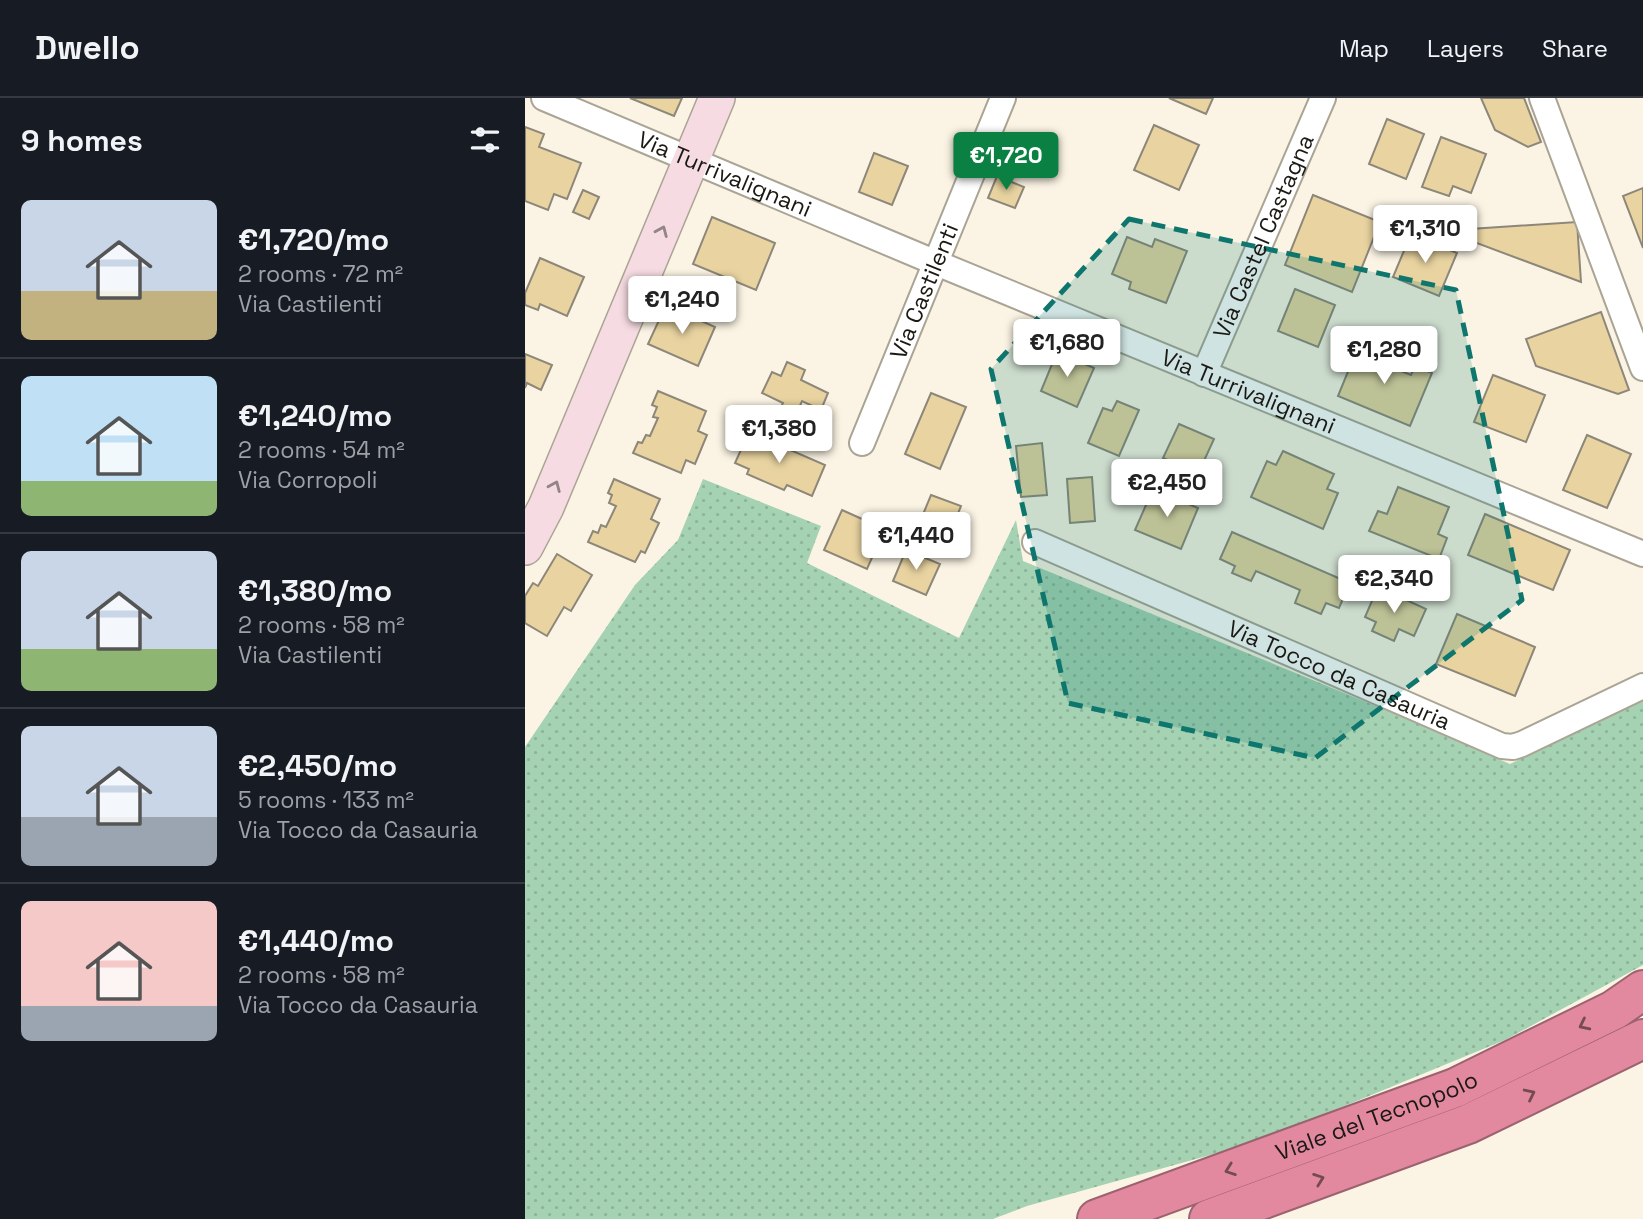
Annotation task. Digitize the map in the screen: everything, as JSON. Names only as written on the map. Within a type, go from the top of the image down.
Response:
[{"type":"highway","name":"Viale del Tecnopolo","points":[[1097,1219],[1455,1088],[1614,1010],[1643,990]]},
{"type":"highway","name":"Viale del Tecnopolo","points":[[1209,1219],[1468,1124],[1643,1039]]},
{"type":"street","name":"Via Turrivalignani","points":[[544,98],[1643,554]]},
{"type":"street","points":[[525,547],[546,507],[717,98]]},
{"type":"street","name":"Via Castilenti","points":[[862,443],[1003,98]]},
{"type":"street","name":"Via Castel Castagna","points":[[1204,374],[1322,98]]},
{"type":"street","points":[[1542,98],[1643,368]]},
{"type":"street","name":"Via Tocco da Casauria","points":[[1035,542],[1502,746],[1522,744],[1643,686]]},
{"type":"highlighted area","points":[[1129,219],[1456,290],[1522,600],[1315,758],[1068,703],[991,369]]},
{"type":"green space","points":[[703,479],[821,526],[807,563],[959,638],[1016,520],[1023,561],[1510,764],[1643,698],[1643,965],[1505,1040],[1257,1142],[1027,1206],[993,1219],[525,1219],[525,747],[635,585],[678,540]]},
{"type":"building","points":[[630,98],[682,98],[674,116]]},
{"type":"building","points":[[1169,98],[1213,98],[1206,114]]},
{"type":"building","points":[[1481,98],[1524,98],[1541,142],[1528,147],[1495,130]]},
{"type":"building","points":[[1387,119],[1424,134],[1406,179],[1369,164]]},
{"type":"building","points":[[1154,125],[1199,145],[1179,190],[1134,170]]},
{"type":"building","points":[[525,127],[544,134],[539,147],[581,163],[567,199],[554,194],[548,210],[525,201]]},
{"type":"building","points":[[1441,137],[1486,154],[1471,193],[1453,186],[1449,196],[1422,187]]},
{"type":"building","points":[[874,153],[908,166],[892,205],[859,192]]},
{"type":"building","points":[[997,176],[1024,187],[1015,208],[988,198]]},
{"type":"building","points":[[1643,188],[1643,248],[1623,196]]},
{"type":"building","points":[[583,190],[599,197],[589,219],[573,212]]},
{"type":"building","points":[[1313,195],[1380,222],[1352,292],[1285,265]]},
{"type":"building","points":[[712,217],[775,243],[756,290],[693,264]]},
{"type":"building","points":[[1577,222],[1581,282],[1466,239],[1470,229]]},
{"type":"building","points":[[1411,234],[1457,253],[1439,296],[1393,277]]},
{"type":"building","points":[[1127,237],[1152,247],[1155,239],[1187,251],[1166,303],[1129,289],[1131,282],[1112,274]]},
{"type":"building","points":[[540,258],[584,277],[567,316],[540,304],[538,310],[525,305],[525,293]]},
{"type":"building","points":[[1295,289],[1335,305],[1318,347],[1278,331]]},
{"type":"building","points":[[666,305],[715,327],[698,366],[648,344]]},
{"type":"building","points":[[1601,312],[1629,390],[1618,394],[1536,366],[1526,339]]},
{"type":"building","points":[[1360,342],[1382,351],[1378,362],[1411,375],[1415,366],[1432,373],[1410,426],[1338,396]]},
{"type":"building","points":[[1057,352],[1094,368],[1077,407],[1041,391]]},
{"type":"building","points":[[525,354],[552,365],[541,390],[527,383],[525,388]]},
{"type":"building","points":[[787,362],[805,370],[801,380],[828,393],[821,410],[802,401],[796,415],[780,409],[783,403],[762,393],[772,372],[781,376]]},
{"type":"building","points":[[1493,375],[1545,395],[1526,442],[1474,422]]},
{"type":"building","points":[[658,391],[706,411],[698,431],[707,435],[695,464],[686,460],[681,473],[633,453],[638,442],[642,443],[646,435],[650,436],[658,418],[653,417],[657,407],[652,405]]},
{"type":"building","points":[[931,393],[966,407],[940,469],[905,454]]},
{"type":"building","points":[[1117,401],[1139,410],[1119,456],[1088,443],[1103,408],[1112,411]]},
{"type":"building","points":[[1179,424],[1214,439],[1198,474],[1163,458]]},
{"type":"building","points":[[749,432],[825,465],[812,496],[787,485],[784,490],[747,474],[749,469],[735,463]]},
{"type":"building","points":[[1587,435],[1631,454],[1607,508],[1563,490]]},
{"type":"building","points":[[1042,443],[1047,495],[1021,497],[1016,446]]},
{"type":"building","points":[[1283,451],[1334,474],[1327,489],[1338,493],[1323,529],[1251,497],[1267,461],[1276,465]]},
{"type":"building","points":[[1092,477],[1095,521],[1070,523],[1067,479]]},
{"type":"building","points":[[614,479],[660,499],[651,519],[659,523],[645,553],[641,551],[635,562],[588,542],[593,531],[598,533],[601,525],[606,527],[616,506],[609,503],[612,495],[608,493]]},
{"type":"building","points":[[1398,487],[1449,507],[1438,534],[1447,538],[1439,559],[1369,531],[1378,511],[1387,514]]},
{"type":"building","points":[[1153,489],[1198,508],[1181,549],[1135,530]]},
{"type":"building","points":[[931,495],[961,506],[947,541],[917,529]]},
{"type":"building","points":[[842,510],[871,523],[865,536],[879,542],[867,569],[824,550]]},
{"type":"building","points":[[1485,514],[1570,550],[1553,590],[1468,555]]},
{"type":"building","points":[[1232,532],[1350,583],[1339,608],[1326,603],[1321,614],[1295,603],[1300,590],[1256,571],[1251,581],[1232,573],[1235,566],[1220,559]]},
{"type":"building","points":[[906,550],[940,564],[926,595],[893,581]]},
{"type":"building","points":[[557,554],[592,575],[571,611],[564,607],[547,636],[525,623],[525,596],[533,583],[538,586]]},
{"type":"building","points":[[1378,587],[1426,609],[1414,636],[1399,629],[1394,641],[1372,631],[1376,622],[1365,617]]},
{"type":"building","points":[[1457,614],[1535,647],[1515,696],[1436,664]]}]
